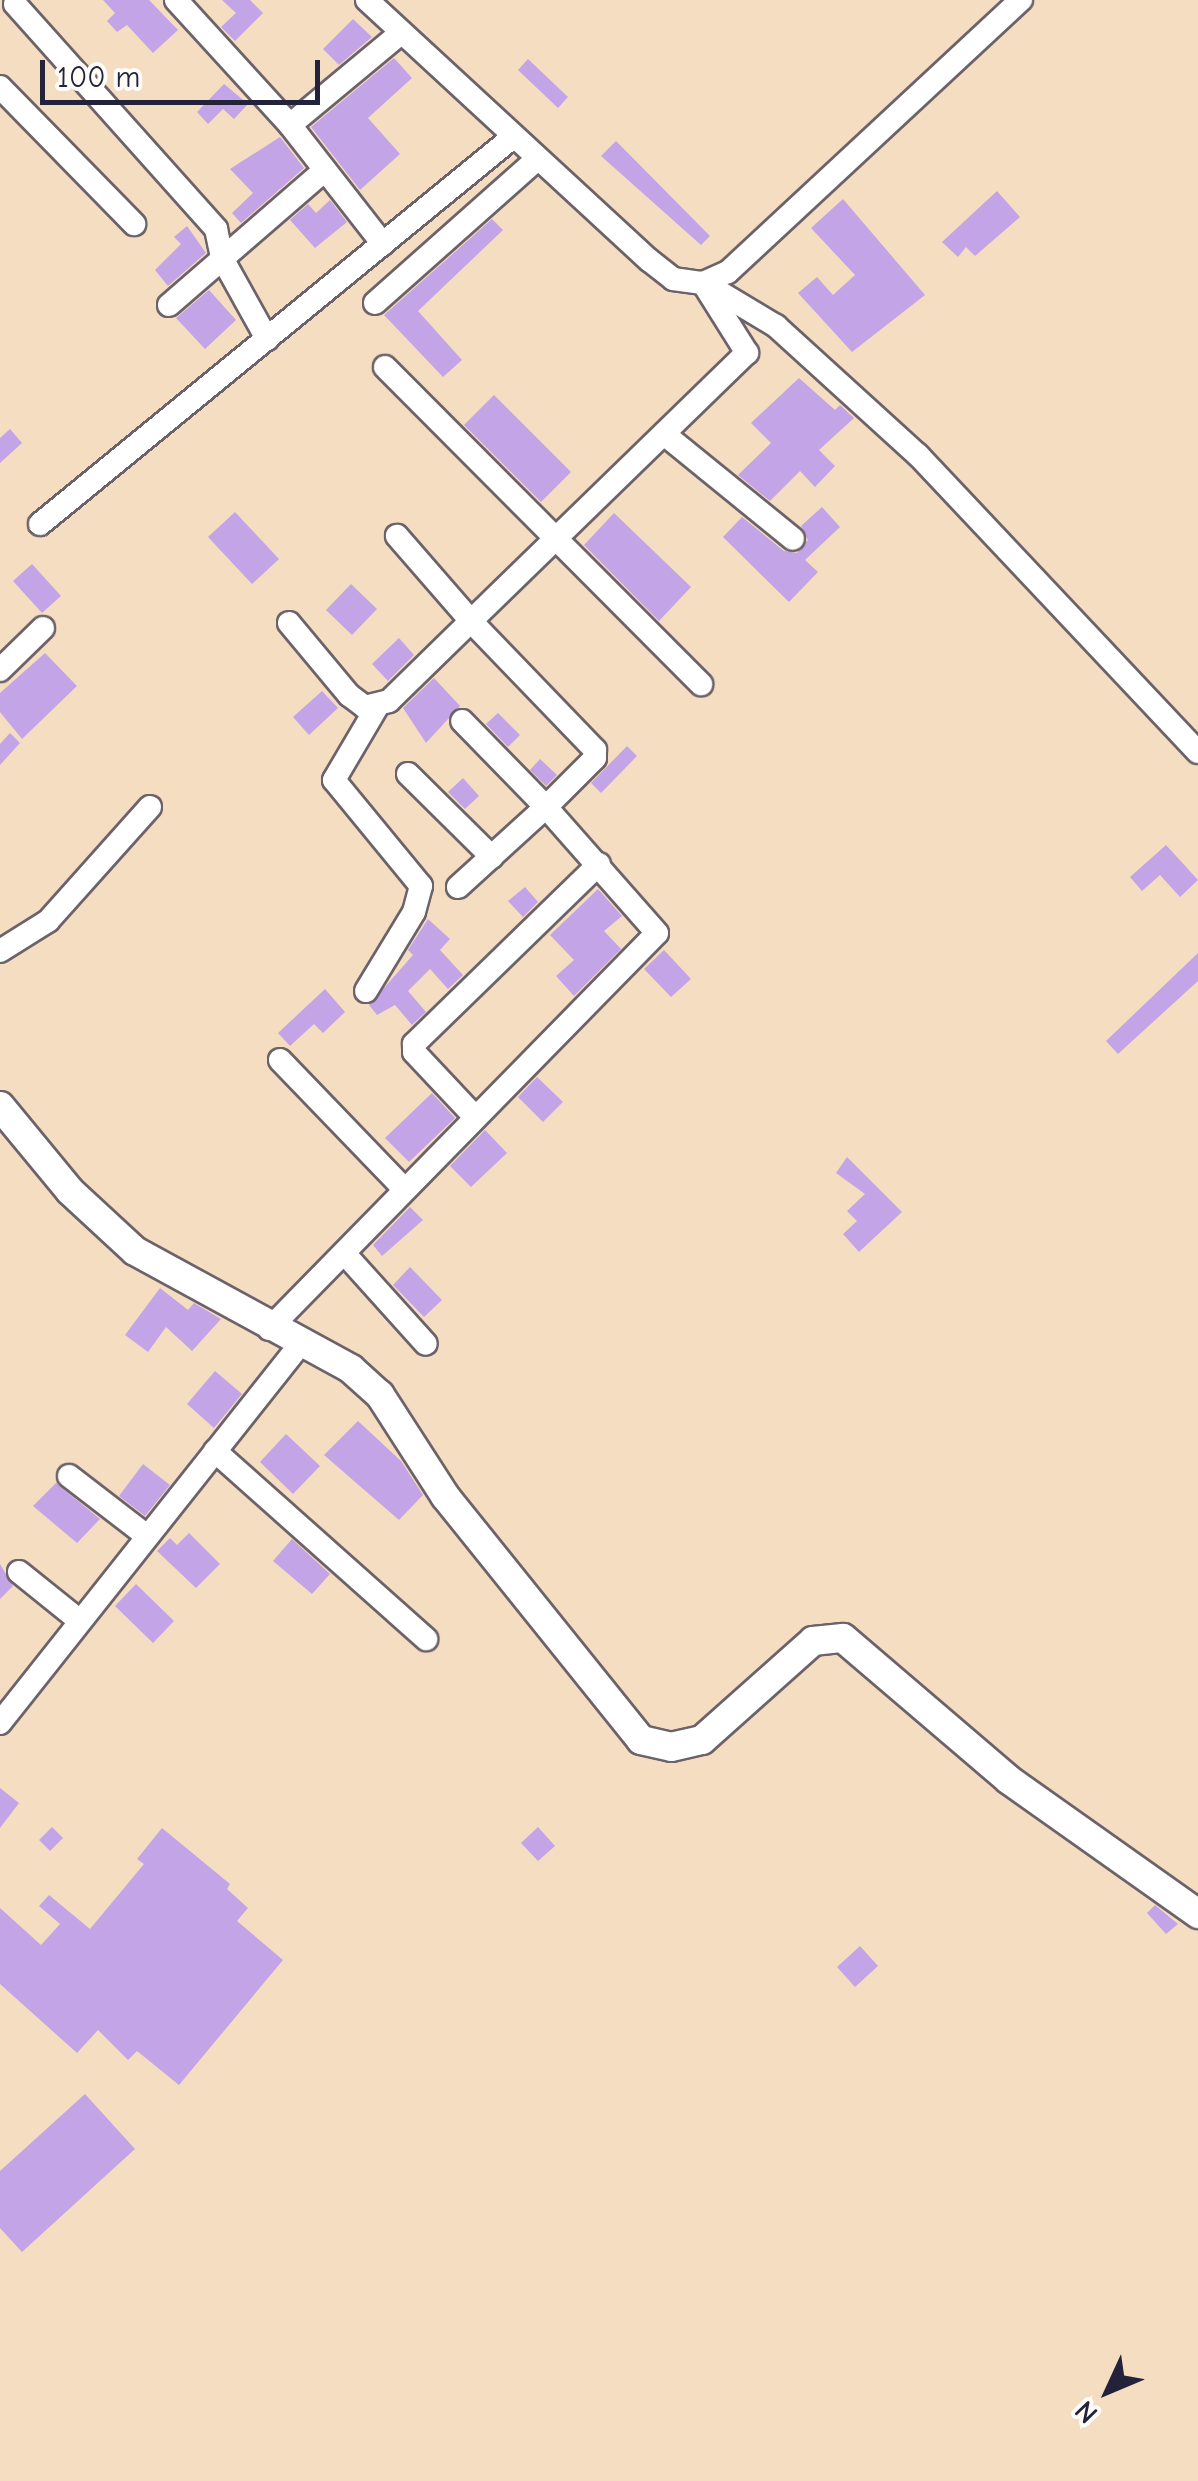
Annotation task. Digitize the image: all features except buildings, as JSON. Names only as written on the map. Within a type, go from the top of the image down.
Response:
[{"type":"main road","points":[[0,1106],[70,1191],[135,1251],[300,1345],[351,1369],[380,1395],[444,1496],[642,1740],[671,1747],[702,1740],[813,1641],[843,1638],[1009,1780],[1198,1914]]},
{"type":"street","points":[[176,0],[290,125],[383,244]]},
{"type":"street","points":[[367,0],[513,138],[673,279],[703,283],[776,326],[918,455],[1198,752]]},
{"type":"street","points":[[703,283],[728,272],[1021,0]]},
{"type":"street","points":[[12,6],[216,228],[222,258],[266,339]]},
{"type":"street","points":[[290,125],[400,33]]},
{"type":"street","points":[[0,87],[134,224]]},
{"type":"street","points":[[40,524],[513,138]]},
{"type":"street","points":[[374,303],[537,159]]},
{"type":"street","points":[[169,305],[325,170]]},
{"type":"street","points":[[366,991],[414,912],[421,886],[334,780],[377,708],[746,353],[703,283]]},
{"type":"street","points":[[385,367],[554,541],[701,684]]},
{"type":"street","points":[[664,434],[793,540]]},
{"type":"street","points":[[397,536],[596,754],[458,887]]},
{"type":"street","points":[[289,623],[349,695],[377,708]]},
{"type":"street","points":[[0,670],[43,628]]},
{"type":"street","points":[[269,1328],[657,933],[546,806],[462,721]]},
{"type":"street","points":[[408,774],[492,857]]},
{"type":"street","points":[[0,951],[48,921],[150,807]]},
{"type":"street","points":[[475,1117],[414,1052],[414,1044],[599,864]]},
{"type":"street","points":[[280,1060],[405,1190]]},
{"type":"street","points":[[344,1253],[426,1344]]},
{"type":"street","points":[[0,1724],[7,1697],[80,1621],[300,1345]]},
{"type":"street","points":[[215,1451],[426,1639]]},
{"type":"street","points":[[69,1476],[147,1536]]},
{"type":"street","points":[[19,1572],[80,1621]]}]
